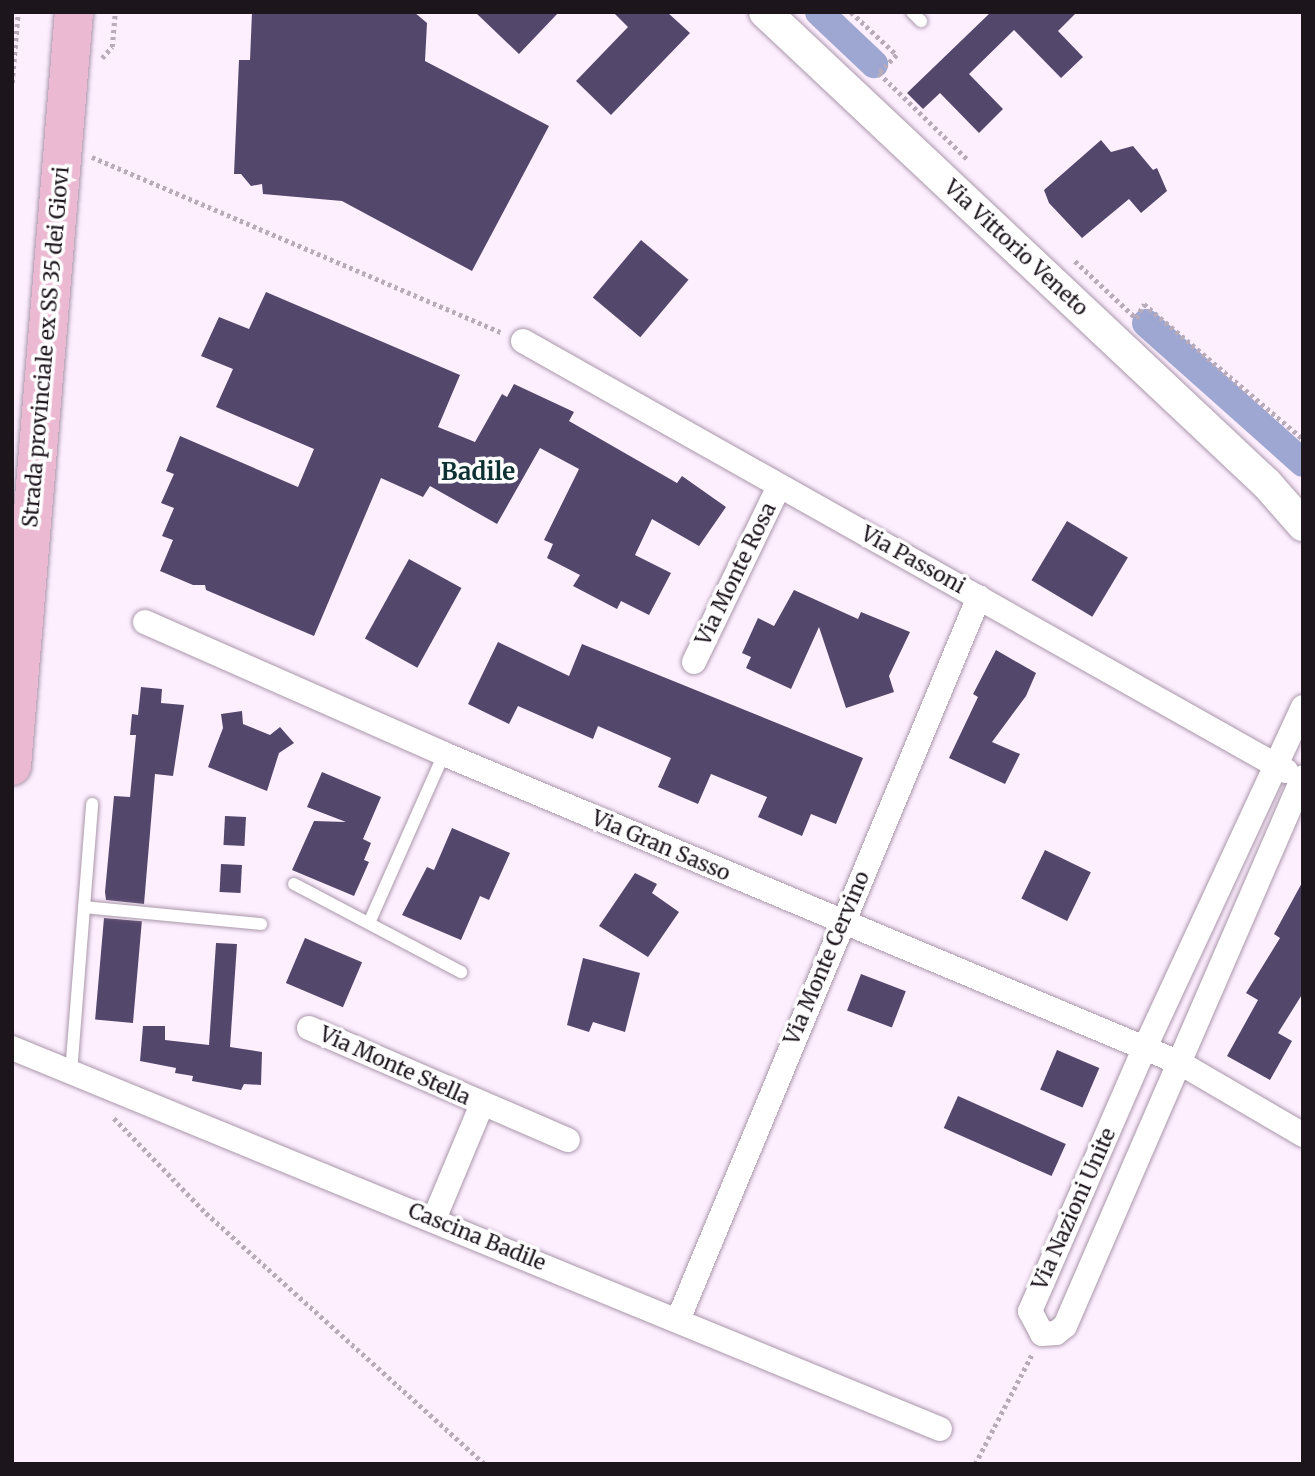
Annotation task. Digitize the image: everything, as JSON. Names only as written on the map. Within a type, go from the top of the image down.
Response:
[{"type":"main road","name":"Strada provinciale ex SS 35 dei Giovi","points":[[12,766],[74,12]]},
{"type":"street","name":"Via Vittorio Veneto","points":[[765,12],[1267,484],[1303,525]]},
{"type":"street","name":"Via Passoni","points":[[523,341],[1273,765],[1302,778]]},
{"type":"street","name":"Via Vittorio Veneto","points":[[1267,484],[1303,504]]},
{"type":"street","name":"Via Monte Rosa","points":[[694,662],[779,486]]},
{"type":"street","name":"Via Monte Cervino","points":[[678,1320],[841,922],[979,597]]},
{"type":"street","name":"Via Gran Sasso","points":[[145,622],[444,754],[1180,1063],[1303,1135]]},
{"type":"street","name":"Via Nazioni Unite","points":[[1302,778],[1065,1326],[1056,1333],[1042,1334],[1030,1311],[1144,1049],[1273,765],[1303,707]]},
{"type":"street","name":"Via Monte Stella","points":[[309,1028],[568,1140]]},
{"type":"street","name":"Cascina Badile","points":[[12,1048],[940,1429]]},
{"type":"street","name":"Via Monte Stella","points":[[434,1219],[482,1104]]},
{"type":"lane","points":[[369,923],[444,754]]},
{"type":"lane","points":[[71,1073],[92,804]]},
{"type":"lane","points":[[294,884],[461,972]]},
{"type":"lane","points":[[84,907],[261,924]]},
{"type":"path","points":[[12,83],[18,12]]},
{"type":"path","points":[[97,63],[112,47],[115,12]]},
{"type":"path","points":[[851,12],[897,55],[879,73],[976,168]]},
{"type":"path","points":[[91,143],[90,156],[523,341]]},
{"type":"path","points":[[1067,254],[1136,318],[1144,304],[1303,439]]},
{"type":"path","points":[[105,1108],[206,1213],[485,1464]]},
{"type":"path","points":[[975,1464],[1042,1334]]},
{"type":"building","points":[[252,12],[414,12],[427,23],[425,61],[549,126],[472,271],[342,201],[263,194],[262,184],[251,186],[241,174],[234,174],[239,60],[250,60]]},
{"type":"building","points":[[475,12],[559,12],[519,54]]},
{"type":"building","points":[[613,12],[667,12],[690,33],[611,115],[576,81],[628,27]]},
{"type":"building","points":[[991,12],[1077,12],[1058,31],[1083,57],[1061,78],[1014,30],[969,74],[1003,109],[979,133],[940,93],[923,109],[907,93]]},
{"type":"building","points":[[1101,140],[1111,152],[1133,146],[1153,170],[1157,168],[1167,191],[1141,213],[1129,199],[1082,238],[1049,203],[1044,190]]},
{"type":"building","points":[[641,240],[688,280],[640,337],[593,297]]},
{"type":"building","points":[[266,292],[460,375],[438,427],[475,442],[502,394],[507,397],[514,384],[574,412],[569,421],[677,483],[682,476],[726,507],[699,546],[652,519],[635,555],[671,573],[649,615],[621,601],[617,609],[573,586],[580,575],[547,558],[553,544],[544,540],[579,469],[540,448],[497,524],[430,486],[423,497],[381,478],[314,636],[206,590],[205,585],[193,585],[160,571],[173,540],[162,536],[174,508],[161,503],[174,474],[166,471],[180,436],[298,487],[314,449],[216,407],[233,369],[201,356],[219,317],[249,329]]},
{"type":"building","points":[[1067,521],[1128,558],[1092,617],[1031,580]]},
{"type":"building","points":[[409,559],[461,588],[417,668],[365,639]]},
{"type":"building","points":[[794,590],[858,619],[861,612],[910,632],[889,676],[894,692],[846,708],[819,627],[791,689],[746,668],[751,657],[742,653],[758,618],[774,626]]},
{"type":"building","points":[[498,642],[569,676],[582,644],[863,758],[836,824],[811,814],[802,836],[758,817],[767,797],[711,774],[698,804],[658,787],[671,758],[598,726],[593,739],[518,706],[509,724],[468,704]]},
{"type":"building","points":[[996,650],[1036,673],[1026,696],[992,742],[1020,754],[1005,784],[949,758],[978,697],[973,694]]},
{"type":"building","points":[[141,687],[162,689],[161,703],[184,705],[173,776],[155,774],[144,904],[106,900],[105,892],[114,796],[130,797],[136,735],[130,735],[132,714],[138,715]]},
{"type":"building","points":[[242,711],[243,724],[270,735],[280,727],[294,743],[279,753],[267,791],[208,767],[223,728],[221,714]]},
{"type":"building","points":[[322,772],[381,797],[363,839],[371,843],[364,860],[369,862],[354,896],[292,870],[314,821],[346,822],[307,807]]},
{"type":"building","points":[[225,816],[246,817],[244,846],[223,845]]},
{"type":"building","points":[[452,828],[510,853],[489,900],[480,896],[461,940],[402,915],[427,867],[434,870]]},
{"type":"building","points":[[1045,850],[1091,872],[1067,921],[1021,899]]},
{"type":"building","points":[[221,864],[242,865],[241,893],[220,892]]},
{"type":"building","points":[[635,873],[657,884],[652,893],[679,912],[648,957],[599,926]]},
{"type":"building","points":[[1303,881],[1303,993],[1278,1033],[1292,1041],[1270,1080],[1227,1056],[1258,1000],[1246,993],[1280,938],[1274,934]]},
{"type":"building","points":[[104,918],[142,921],[133,1023],[95,1020]]},
{"type":"building","points":[[305,938],[362,962],[343,1007],[286,983]]},
{"type":"building","points":[[216,943],[237,944],[230,1047],[262,1052],[261,1085],[244,1084],[241,1090],[192,1081],[193,1076],[175,1073],[176,1068],[140,1061],[143,1026],[165,1026],[165,1040],[209,1045]]},
{"type":"building","points":[[583,958],[640,973],[625,1032],[593,1022],[589,1032],[567,1025]]},
{"type":"building","points":[[861,974],[906,991],[892,1028],[847,1010]]},
{"type":"building","points":[[1057,1050],[1099,1068],[1083,1108],[1040,1090]]},
{"type":"building","points":[[958,1096],[1066,1144],[1052,1176],[944,1128]]},
{"type":"waterway","points":[[819,12],[874,64]]},
{"type":"waterway","points":[[1146,323],[1303,463]]},
{"type":"district","name":"Badile","points":[[478,472]]}]
